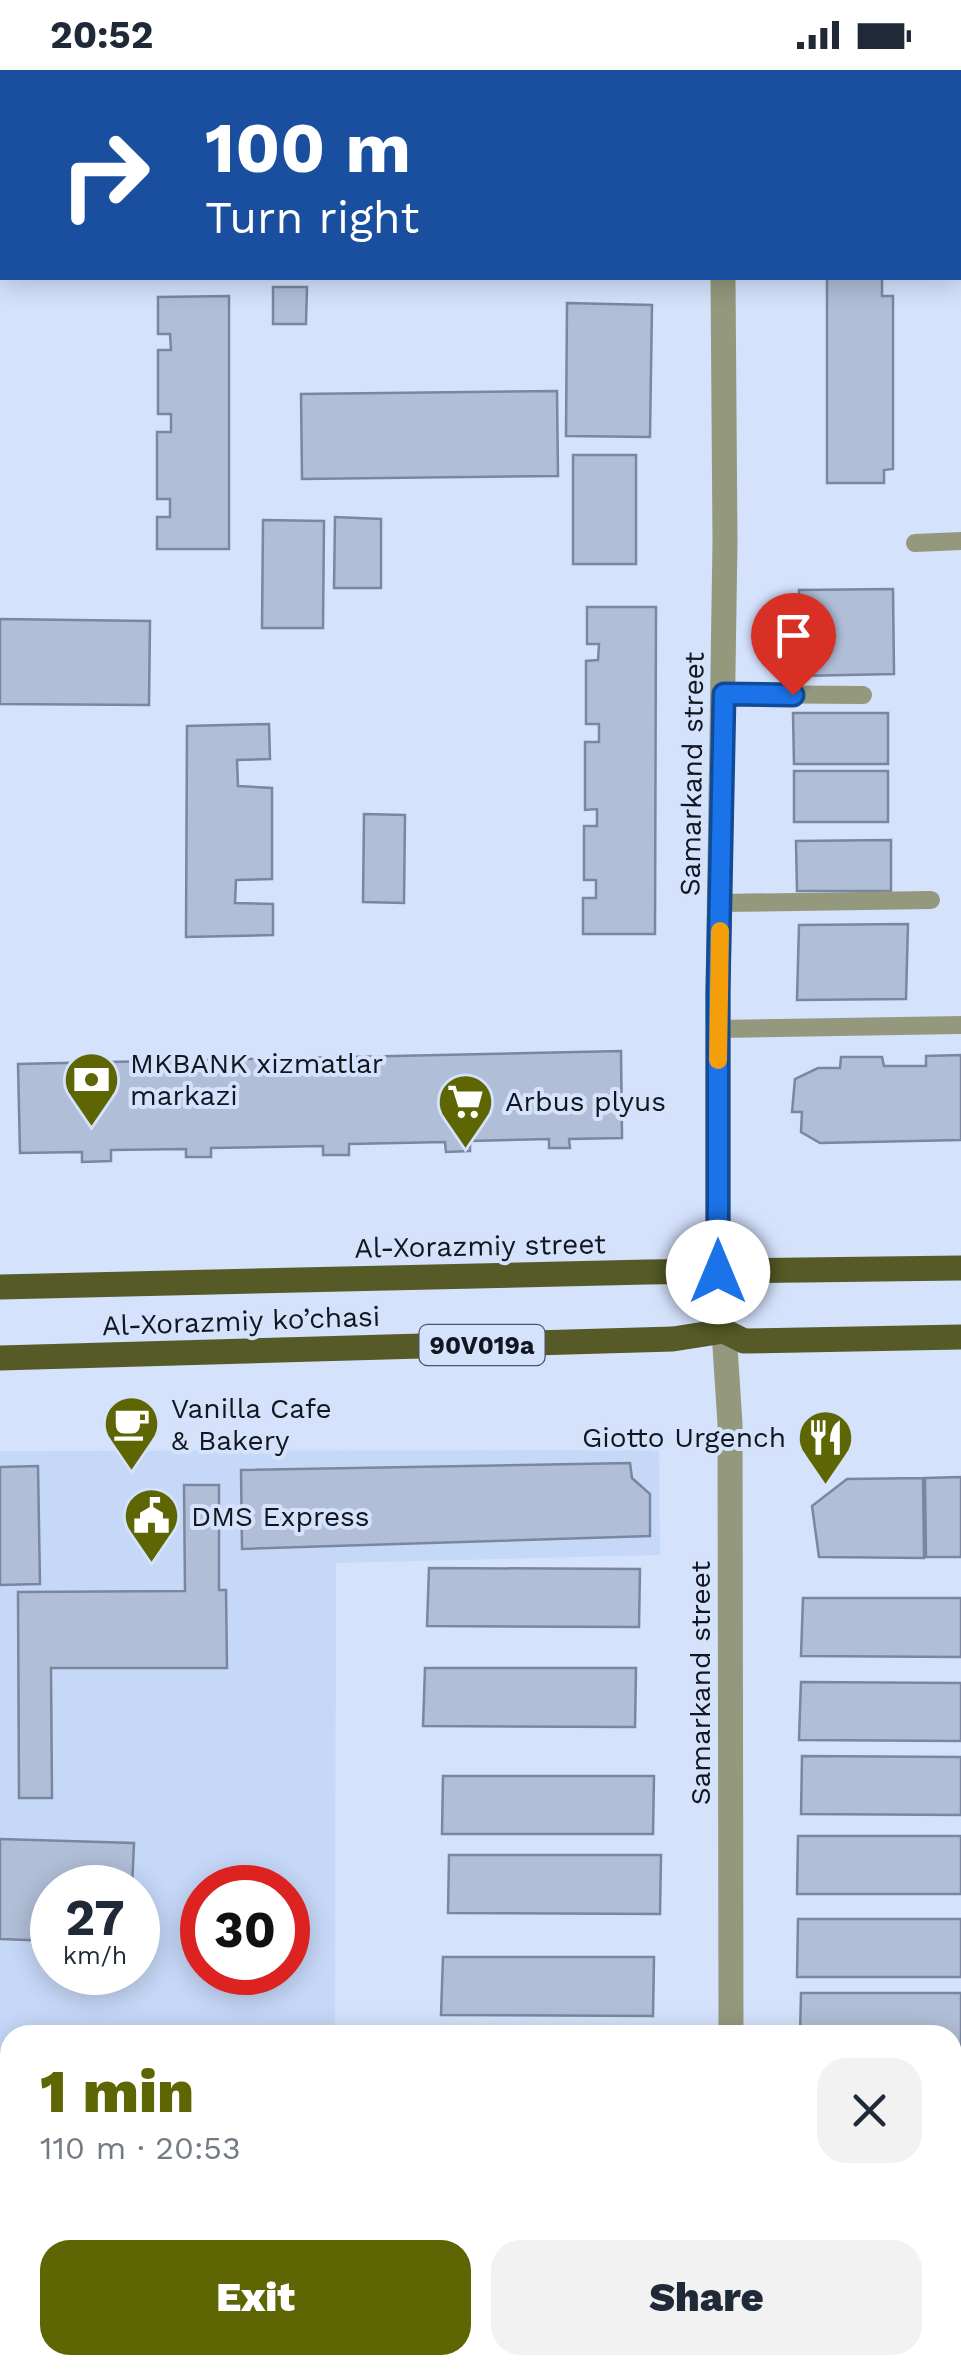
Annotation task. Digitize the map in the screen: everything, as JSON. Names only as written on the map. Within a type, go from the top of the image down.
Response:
[{"type":"main road","name":"Al-Xorazmiy street","points":[[0,1287],[961,1268]]},
{"type":"main road","name":"Al-Xorazmiy ko’chasi","points":[[0,1358],[673,1339],[724,1330],[744,1340],[961,1338]]},
{"type":"street","name":"Samarkand street","points":[[718,1272],[724,694],[723,280]]},
{"type":"street","name":"Samarkand street","points":[[724,1330],[730,1424],[731,2025]]},
{"type":"lane","points":[[915,542],[961,541]]},
{"type":"lane","points":[[724,694],[863,696]]},
{"type":"lane","points":[[720,904],[932,900]]},
{"type":"lane","points":[[718,1029],[961,1025]]},
{"type":"shaded area","points":[[659,1450],[660,1555],[336,1563],[335,2025],[0,2025],[0,1451]]},
{"type":"building","points":[[827,280],[882,280],[882,296],[893,296],[893,469],[884,470],[884,483],[827,483]]},
{"type":"building","points":[[273,287],[307,287],[306,324],[273,324]]},
{"type":"building","points":[[229,296],[229,549],[157,549],[157,517],[170,517],[170,499],[157,499],[157,432],[171,432],[171,414],[158,414],[158,350],[171,350],[170,334],[158,334],[158,297]]},
{"type":"building","points":[[567,303],[652,305],[650,437],[566,436]]},
{"type":"building","points":[[557,391],[558,476],[302,479],[301,394]]},
{"type":"building","points":[[573,455],[636,455],[636,564],[573,564]]},
{"type":"building","points":[[335,517],[381,519],[381,588],[334,588]]},
{"type":"building","points":[[263,520],[324,521],[323,628],[262,628]]},
{"type":"building","points":[[893,589],[894,674],[797,676],[799,590]]},
{"type":"building","points":[[587,607],[656,607],[655,934],[583,934],[583,898],[596,898],[596,880],[584,880],[584,826],[597,826],[597,809],[585,810],[585,742],[599,742],[599,724],[586,724],[586,661],[598,660],[599,644],[587,644]]},
{"type":"building","points":[[0,619],[150,621],[149,705],[0,704]]},
{"type":"building","points":[[793,713],[888,713],[888,764],[794,764]]},
{"type":"building","points":[[269,724],[270,759],[237,760],[238,786],[272,788],[272,879],[236,880],[235,903],[273,904],[273,935],[186,937],[187,726]]},
{"type":"building","points":[[794,771],[888,771],[888,822],[794,822]]},
{"type":"building","points":[[364,814],[405,815],[404,903],[363,902]]},
{"type":"building","points":[[891,840],[891,891],[797,891],[796,841]]},
{"type":"building","points":[[908,924],[906,999],[797,1000],[799,925]]},
{"type":"building","points":[[621,1051],[622,1138],[569,1139],[570,1148],[549,1148],[549,1139],[470,1141],[470,1151],[446,1152],[445,1142],[349,1144],[349,1155],[323,1155],[323,1146],[211,1148],[211,1157],[186,1157],[186,1149],[111,1150],[111,1161],[82,1162],[82,1152],[20,1153],[18,1064]]},
{"type":"building","points":[[961,1055],[961,1140],[820,1143],[801,1132],[802,1112],[792,1112],[795,1079],[818,1068],[840,1068],[841,1057],[882,1057],[884,1066],[926,1066],[926,1056]]},
{"type":"building","points":[[630,1463],[632,1478],[650,1494],[650,1536],[242,1549],[241,1470]]},
{"type":"building","points":[[38,1466],[40,1584],[0,1585],[0,1467]]},
{"type":"building","points":[[961,1477],[961,1557],[926,1557],[925,1478]]},
{"type":"building","points":[[923,1478],[924,1558],[819,1557],[812,1506],[847,1479]]},
{"type":"building","points":[[184,1485],[219,1485],[219,1590],[226,1590],[227,1668],[51,1668],[52,1798],[19,1798],[18,1592],[185,1591]]},
{"type":"building","points":[[429,1568],[640,1569],[639,1627],[427,1626]]},
{"type":"building","points":[[803,1598],[961,1598],[961,1657],[801,1656]]},
{"type":"building","points":[[425,1668],[636,1668],[635,1727],[423,1726]]},
{"type":"building","points":[[801,1682],[961,1683],[961,1741],[799,1740]]},
{"type":"building","points":[[802,1756],[961,1757],[961,1815],[801,1814]]},
{"type":"building","points":[[443,1776],[654,1776],[653,1834],[442,1834]]},
{"type":"building","points":[[798,1836],[961,1836],[961,1894],[797,1894]]},
{"type":"building","points":[[0,1839],[134,1843],[133,1865],[30,1865],[30,1940],[0,1939]]},
{"type":"building","points":[[449,1855],[661,1855],[660,1914],[448,1913]]},
{"type":"building","points":[[798,1919],[961,1919],[961,1977],[797,1977]]},
{"type":"building","points":[[443,1957],[654,1957],[653,2016],[441,2015]]},
{"type":"building","points":[[801,1993],[961,1993],[961,2025],[800,2025]]},
{"type":"slow traffic","points":[[718,1060],[720,931]]},
{"type":"place","name":"MKBANK xizmatlar markazi","points":[[91,1128]]},
{"type":"place","name":"Arbus plyus","points":[[466,1150]]},
{"type":"place","name":"Vanilla Cafe & Bakery","points":[[132,1473]]},
{"type":"place","name":"Giotto Urgench","points":[[825,1486]]},
{"type":"place","name":"DMS Express","points":[[152,1565]]},
{"type":"route","points":[[718,1272],[724,694],[793,695]]}]
